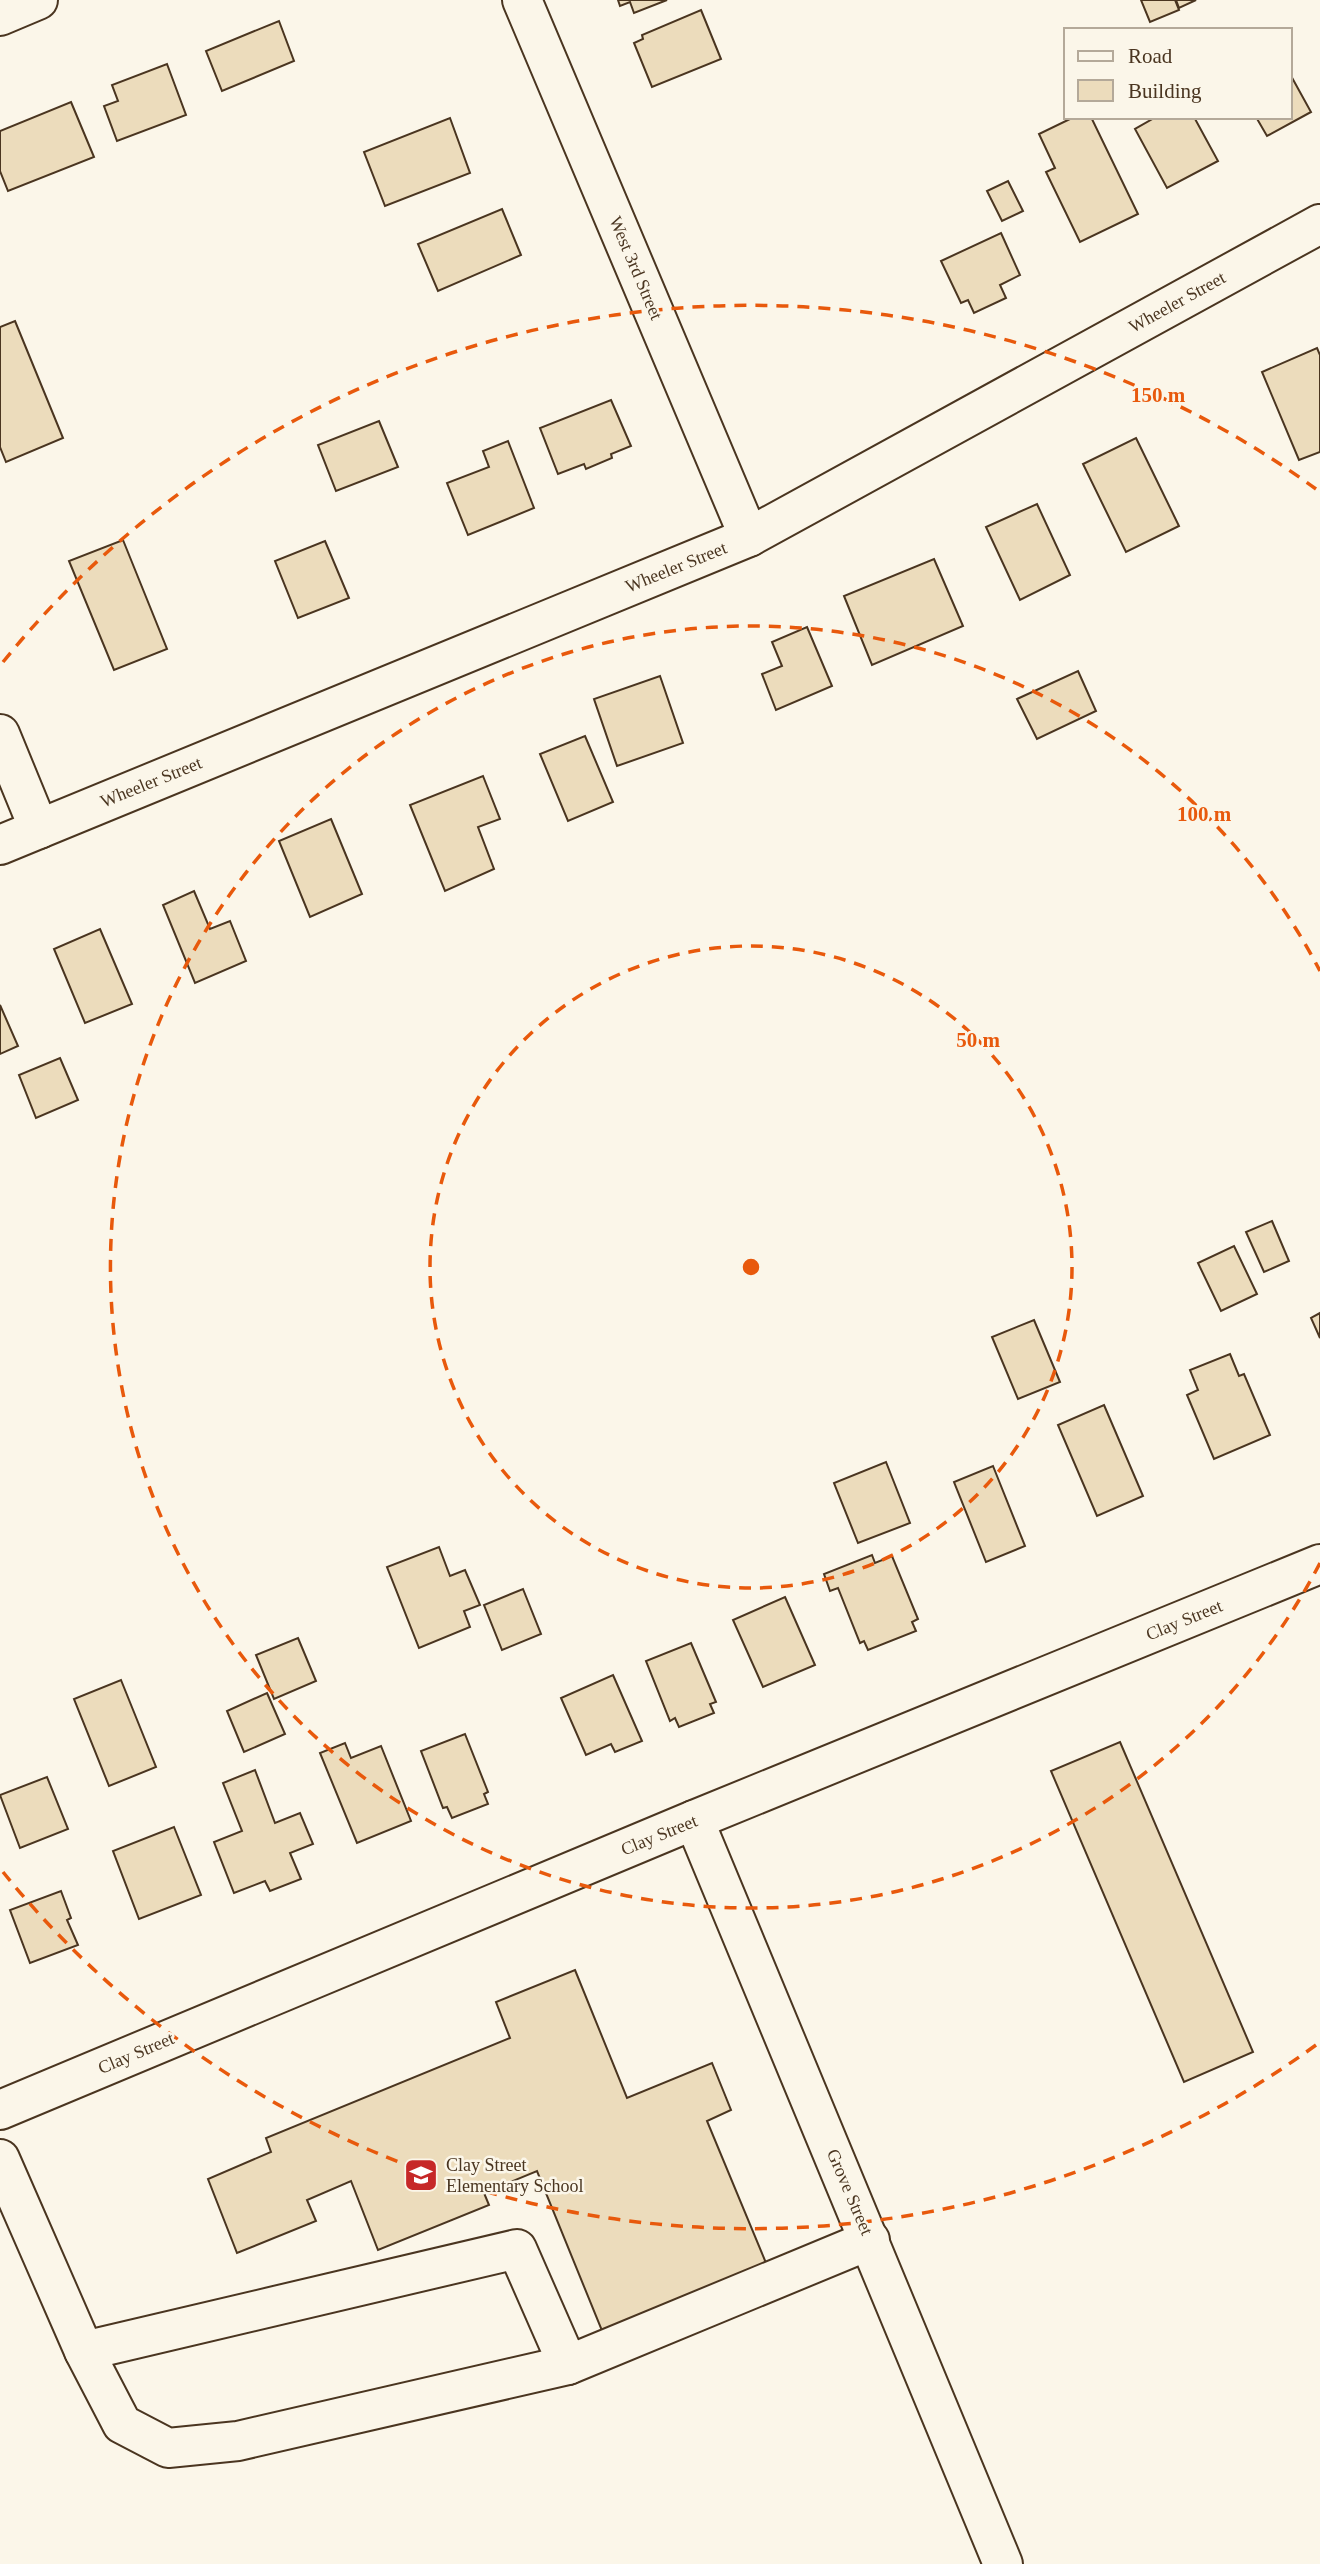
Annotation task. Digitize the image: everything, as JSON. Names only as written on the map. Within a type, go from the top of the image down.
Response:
[{"type":"street","points":[[0,16],[38,0]]},
{"type":"street","name":"West 3rd Street","points":[[522,0],[749,537]]},
{"type":"street","name":"Wheeler Street","points":[[0,845],[749,537],[1320,224]]},
{"type":"street","points":[[0,734],[39,828]]},
{"type":"street","name":"Clay Street","points":[[0,2110],[694,1820],[1320,1564]]},
{"type":"street","name":"Grove Street","points":[[694,1820],[1003,2564]]},
{"type":"street","points":[[0,2159],[84,2351],[122,2424],[168,2448],[238,2441],[568,2365],[870,2240]]},
{"type":"street","points":[[84,2351],[517,2249],[568,2365]]},
{"type":"building","points":[[618,0],[667,0],[634,13],[630,2],[620,6]]},
{"type":"building","points":[[1141,0],[1175,0],[1179,10],[1150,22]]},
{"type":"building","points":[[1176,0],[1196,0],[1179,8]]},
{"type":"building","points":[[701,10],[721,59],[652,87],[634,43],[643,39],[642,35]]},
{"type":"building","points":[[279,21],[294,61],[222,91],[206,51]]},
{"type":"building","points":[[167,64],[186,115],[117,141],[104,106],[118,101],[112,85]]},
{"type":"building","points":[[1292,78],[1311,112],[1267,136],[1257,119],[1292,119]]},
{"type":"building","points":[[71,102],[94,157],[8,191],[0,171],[0,131]]},
{"type":"building","points":[[450,118],[470,173],[385,206],[364,152]]},
{"type":"building","points":[[1070,119],[1092,119],[1138,214],[1080,242],[1046,172],[1055,168],[1039,134]]},
{"type":"building","points":[[1152,119],[1195,119],[1218,161],[1167,188],[1135,129]]},
{"type":"building","points":[[1008,181],[1023,211],[1002,221],[987,191]]},
{"type":"building","points":[[502,209],[521,255],[438,291],[418,244]]},
{"type":"building","points":[[1001,233],[1020,275],[1000,285],[1006,298],[974,313],[968,300],[961,303],[941,261]]},
{"type":"building","points":[[15,321],[63,438],[6,462],[0,447],[0,327]]},
{"type":"building","points":[[1317,348],[1320,355],[1320,452],[1299,460],[1262,372]]},
{"type":"building","points":[[611,400],[631,446],[586,469],[584,464],[558,474],[540,428]]},
{"type":"building","points":[[379,421],[398,467],[336,491],[318,445]]},
{"type":"building","points":[[1136,438],[1179,526],[1126,552],[1083,464]]},
{"type":"building","points":[[508,441],[534,508],[468,535],[447,483],[489,467],[483,451]]},
{"type":"building","points":[[1037,504],[1070,575],[1020,600],[986,527]]},
{"type":"building","points":[[123,540],[167,649],[114,670],[69,561]]},
{"type":"building","points":[[325,541],[349,598],[298,618],[275,561]]},
{"type":"building","points":[[934,559],[963,626],[872,665],[844,596]]},
{"type":"building","points":[[807,627],[832,686],[776,710],[762,674],[782,666],[772,642]]},
{"type":"building","points":[[1078,671],[1096,711],[1037,739],[1017,699]]},
{"type":"building","points":[[660,676],[683,743],[617,766],[594,699]]},
{"type":"building","points":[[585,736],[613,802],[568,821],[540,754]]},
{"type":"building","points":[[483,776],[500,819],[478,827],[494,869],[445,891],[410,805]]},
{"type":"building","points":[[331,819],[362,894],[310,917],[279,841]]},
{"type":"building","points":[[194,891],[210,929],[230,921],[246,961],[195,983],[163,905]]},
{"type":"building","points":[[100,929],[132,1004],[85,1023],[54,949]]},
{"type":"building","points":[[0,1005],[18,1046],[0,1054]]},
{"type":"building","points":[[60,1058],[78,1100],[36,1118],[19,1075]]},
{"type":"building","points":[[1272,1221],[1289,1261],[1264,1272],[1246,1232]]},
{"type":"building","points":[[1234,1246],[1257,1294],[1221,1311],[1198,1263]]},
{"type":"building","points":[[1320,1313],[1320,1338],[1311,1318]]},
{"type":"building","points":[[1034,1320],[1060,1382],[1018,1399],[992,1337]]},
{"type":"building","points":[[1230,1354],[1239,1376],[1244,1374],[1270,1435],[1214,1459],[1187,1395],[1198,1390],[1190,1370]]},
{"type":"building","points":[[1104,1405],[1143,1496],[1097,1516],[1058,1425]]},
{"type":"building","points":[[886,1462],[910,1523],[858,1543],[834,1483]]},
{"type":"building","points":[[993,1466],[1025,1546],[986,1562],[954,1482]]},
{"type":"building","points":[[439,1547],[450,1576],[465,1570],[480,1605],[464,1611],[470,1627],[419,1648],[387,1567]]},
{"type":"building","points":[[872,1555],[875,1563],[892,1556],[918,1619],[912,1622],[916,1631],[868,1650],[864,1641],[860,1643],[838,1588],[830,1591],[824,1574]]},
{"type":"building","points":[[523,1589],[541,1634],[502,1650],[484,1605]]},
{"type":"building","points":[[785,1597],[815,1665],[763,1687],[733,1620]]},
{"type":"building","points":[[298,1638],[316,1681],[274,1699],[256,1655]]},
{"type":"building","points":[[691,1643],[716,1702],[710,1704],[714,1713],[679,1727],[675,1718],[670,1721],[646,1661]]},
{"type":"building","points":[[613,1675],[642,1741],[615,1752],[611,1744],[586,1755],[561,1698]]},
{"type":"building","points":[[121,1680],[156,1767],[109,1786],[74,1699]]},
{"type":"building","points":[[267,1693],[285,1734],[244,1752],[227,1711]]},
{"type":"building","points":[[465,1734],[488,1792],[484,1794],[488,1804],[452,1818],[447,1807],[443,1808],[421,1751]]},
{"type":"building","points":[[1120,1742],[1253,2052],[1184,2082],[1051,1771]]},
{"type":"building","points":[[345,1743],[351,1758],[381,1746],[411,1821],[357,1843],[320,1753]]},
{"type":"building","points":[[255,1770],[275,1823],[300,1813],[313,1844],[290,1853],[301,1879],[270,1891],[265,1881],[234,1893],[214,1842],[242,1831],[223,1783]]},
{"type":"building","points":[[47,1777],[68,1829],[20,1848],[0,1795]]},
{"type":"building","points":[[174,1827],[201,1895],[139,1919],[113,1851]]},
{"type":"building","points":[[61,1891],[71,1918],[67,1920],[78,1945],[30,1963],[10,1910]]},
{"type":"building","points":[[575,1970],[627,2098],[712,2063],[731,2110],[707,2121],[771,2275],[607,2343],[537,2171],[484,2193],[489,2205],[378,2250],[351,2181],[307,2200],[316,2221],[237,2253],[208,2179],[271,2152],[266,2138],[510,2038],[496,2002]]},
{"type":"place","name":"Clay Street Elementary School","points":[[421,2175]]}]
